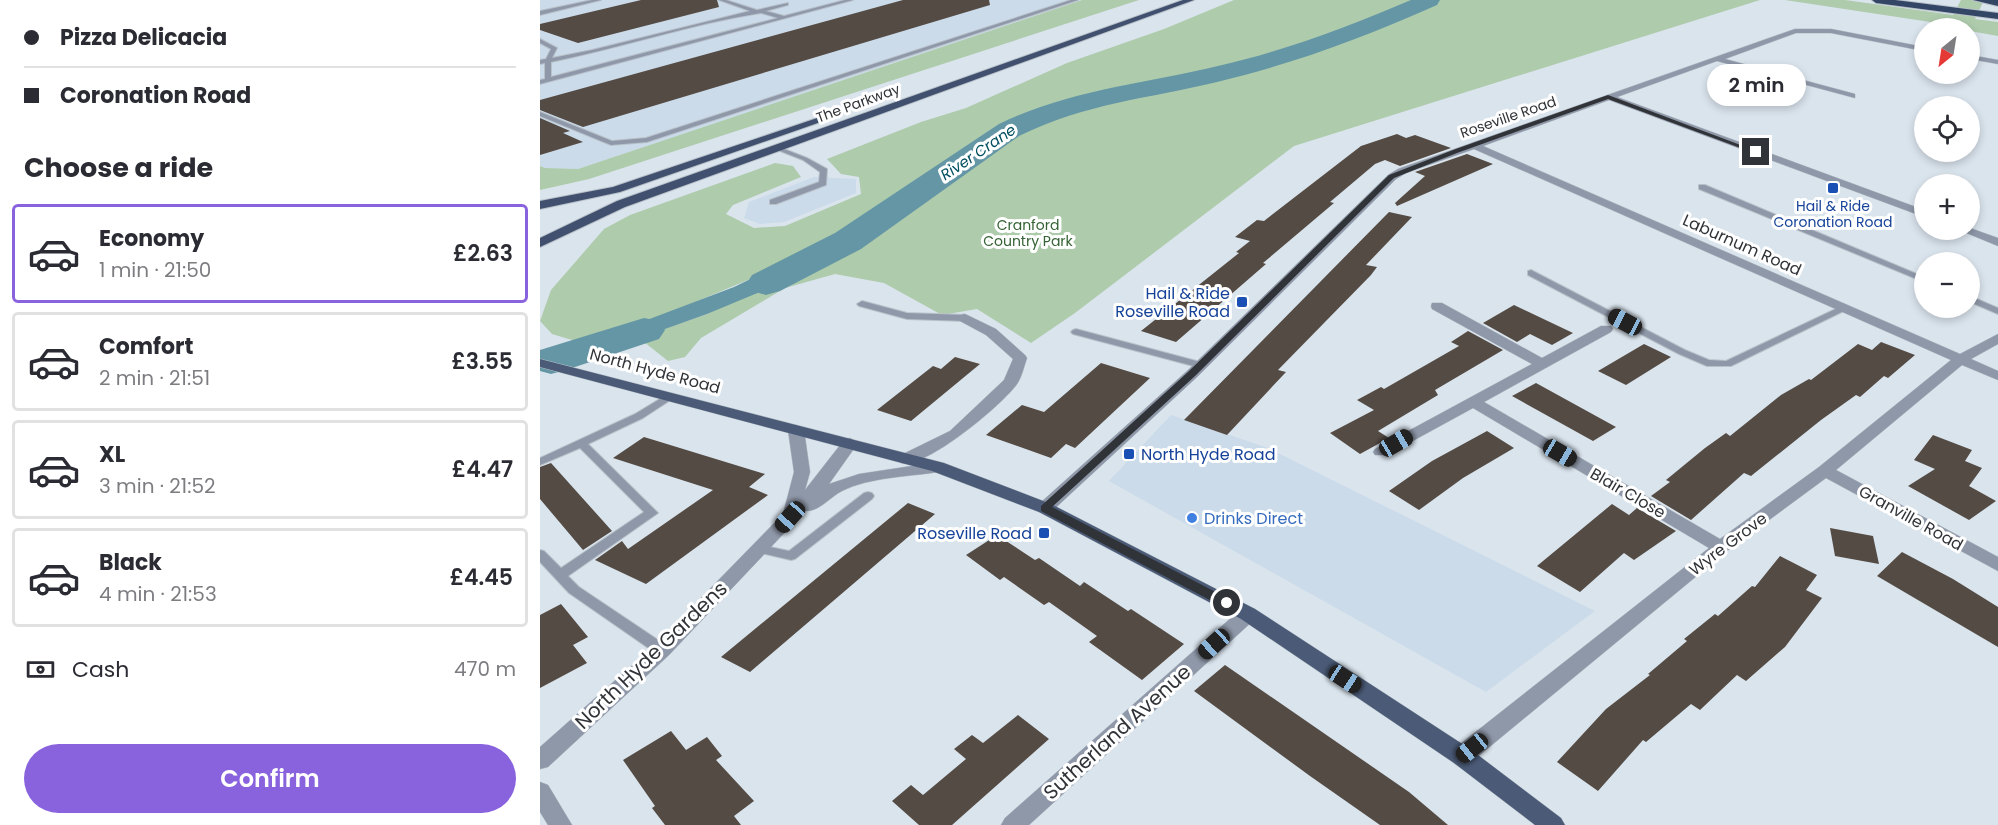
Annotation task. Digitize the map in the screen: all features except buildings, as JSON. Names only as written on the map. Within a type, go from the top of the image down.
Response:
[{"type":"highway","name":"The Parkway","points":[[896,94],[1165,0]]},
{"type":"highway","name":"The Parkway","points":[[540,243],[621,204],[1190,0]]},
{"type":"highway","points":[[1876,0],[1998,16]]},
{"type":"highway","points":[[1929,0],[1998,10]]},
{"type":"highway","points":[[1977,0],[1998,3]]},
{"type":"highway","name":"The Parkway","points":[[540,205],[616,190],[840,113]]},
{"type":"main road","name":"North Hyde Road","points":[[547,365],[938,467],[1045,508],[1248,614],[1462,756],[1553,825]]},
{"type":"street","name":"Roseville Road","points":[[1045,508],[1201,364],[1392,177],[1473,145],[1795,31],[1831,31],[1914,47]]},
{"type":"street","points":[[1718,59],[1852,96]]},
{"type":"street","points":[[1980,59],[1998,62]]},
{"type":"street","points":[[1608,97],[1914,210]]},
{"type":"street","name":"Laburnum Road","points":[[1473,145],[1998,376]]},
{"type":"street","points":[[1980,235],[1998,242]]},
{"type":"street","points":[[1437,306],[1542,364]]},
{"type":"street","points":[[907,459],[955,434],[1011,382],[1020,358],[991,332],[965,318]]},
{"type":"street","points":[[1381,452],[1606,329]]},
{"type":"street","name":"Wyre Grove","points":[[1462,756],[1721,547],[1825,471],[1961,359],[1998,338]]},
{"type":"street","name":"Blair Close","points":[[1473,402],[1721,547]]},
{"type":"street","points":[[790,517],[802,472],[796,430]]},
{"type":"street","name":"North Hyde Gardens","points":[[540,760],[662,650],[761,549],[820,484],[850,443]]},
{"type":"street","points":[[790,517],[835,488],[859,479],[938,467]]},
{"type":"street","name":"Granville Road","points":[[1825,471],[1998,565]]},
{"type":"street","name":"Sutherland Avenue","points":[[1013,825],[1248,614]]},
{"type":"lane","points":[[540,14],[599,0]]},
{"type":"lane","points":[[721,0],[784,18]]},
{"type":"lane","points":[[545,76],[851,0]]},
{"type":"lane","points":[[540,114],[611,143],[647,140],[1076,0]]},
{"type":"lane","points":[[540,62],[786,4]]},
{"type":"lane","points":[[540,41],[554,48],[545,76],[540,82]]},
{"type":"lane","points":[[773,202],[823,183],[824,171],[805,159],[777,148]]},
{"type":"lane","points":[[1702,187],[1914,276]]},
{"type":"lane","points":[[1531,273],[1707,363],[1728,364],[1845,308]]},
{"type":"lane","points":[[1980,303],[1998,311]]},
{"type":"lane","points":[[862,304],[907,316],[965,318]]},
{"type":"lane","points":[[1076,332],[1201,364]]},
{"type":"lane","points":[[540,462],[639,416],[668,397]]},
{"type":"lane","points":[[560,575],[652,513],[582,444]]},
{"type":"lane","points":[[761,549],[791,556],[868,496]]},
{"type":"lane","points":[[540,554],[574,590],[662,650]]},
{"type":"shaded area","points":[[540,0],[1082,0],[578,169],[540,166]]},
{"type":"shaded area","points":[[814,177],[856,179],[856,193],[784,222],[760,224],[744,218],[749,202]]},
{"type":"shaded area","points":[[1171,415],[1268,448],[1595,611],[1486,692],[1109,481]]},
{"type":"green space","points":[[1082,0],[1139,0],[589,179],[540,190],[540,166],[578,169]]},
{"type":"green space","name":"Cranford Country Park","points":[[1234,0],[1760,0],[1294,146],[1075,313],[1031,343],[977,309],[942,315],[884,283],[835,274],[785,288],[701,338],[685,357],[668,361],[639,338],[707,314],[831,256],[1029,122],[1052,113],[1123,94],[1115,89],[1038,110],[1003,126],[843,233],[779,267],[688,305],[605,337],[582,343],[552,334],[540,321],[551,290],[604,229],[630,215],[775,163],[793,166],[801,177],[733,205],[726,214],[754,228],[785,226],[861,194],[859,177],[841,174],[827,159],[921,122],[966,108],[1067,63],[1164,29]]},
{"type":"green space","points":[[1785,0],[1845,0],[1953,15],[1961,0],[1984,0],[1975,18],[1914,20]]},
{"type":"green space","points":[[1980,20],[1998,22],[1998,36],[1980,33]]},
{"type":"water","points":[[810,250],[831,256],[779,284],[707,314],[595,354],[573,348],[734,287]]},
{"type":"waterway","name":"River Crane","points":[[766,283],[848,241],[1009,130],[1033,118],[1084,101],[1214,75],[1270,61],[1350,34],[1429,0]]},
{"type":"waterway","name":"River Crane","points":[[551,361],[644,330]]},
{"type":"place","name":"Hail & Ride Coronation Road","points":[[1833,188]]},
{"type":"place","name":"Hail & Ride Roseville Road","points":[[1242,302]]},
{"type":"place","name":"North Hyde Road","points":[[1129,454]]},
{"type":"place","name":"Drinks Direct","points":[[1192,518]]},
{"type":"place","name":"Roseville Road","points":[[1044,533]]},
{"type":"route","points":[[1227,603],[1045,508],[1192,374],[1392,177],[1455,151],[1608,97],[1756,152]]}]
